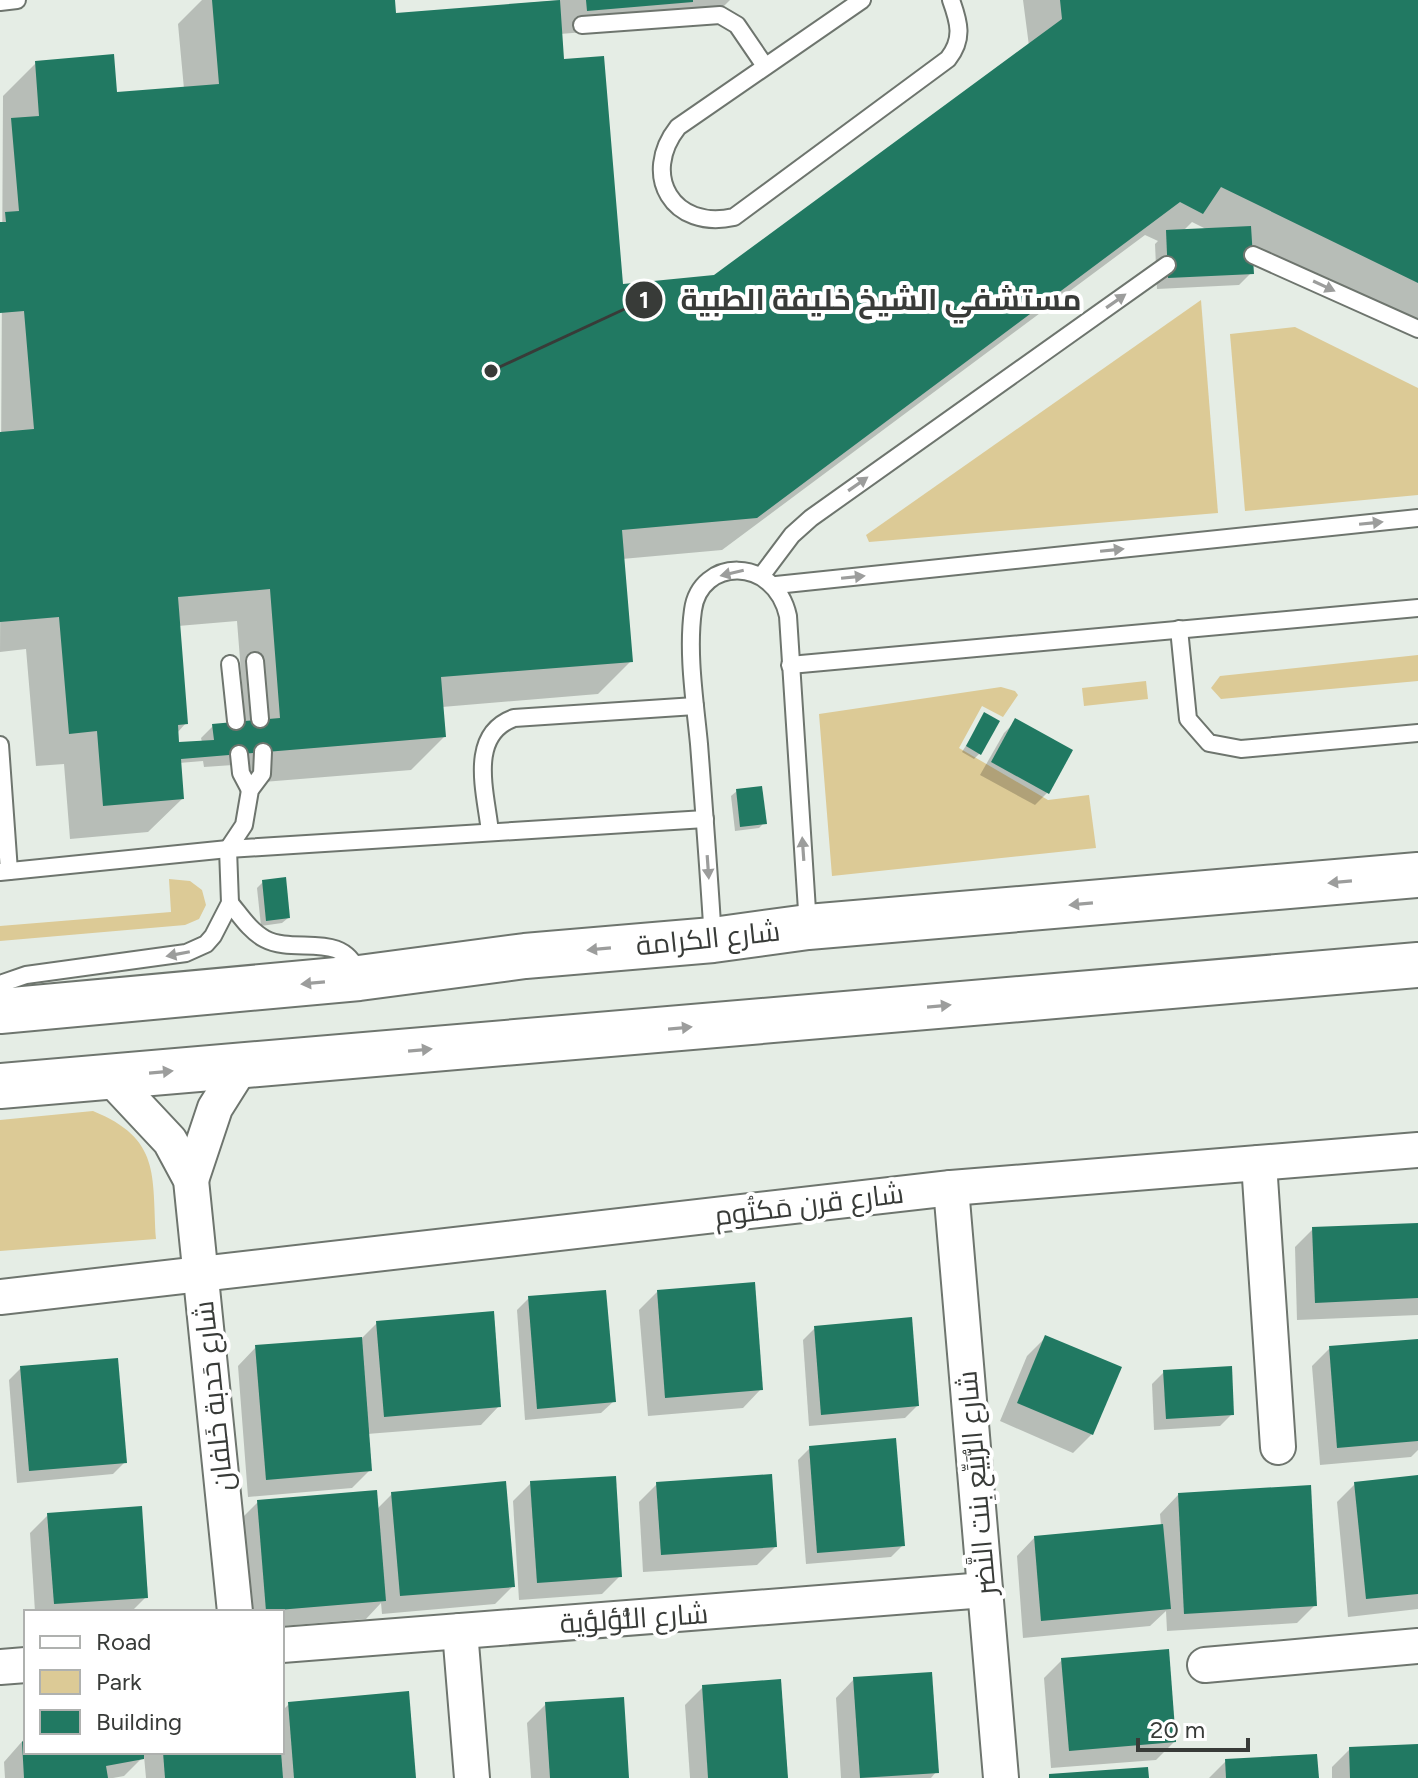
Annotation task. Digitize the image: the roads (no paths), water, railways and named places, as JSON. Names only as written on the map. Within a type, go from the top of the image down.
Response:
[{"type":"main road","name":"شارع الكرامة","points":[[0,1011],[359,978],[525,956],[713,940],[808,927],[1418,875]]},
{"type":"main road","points":[[0,1086],[1418,965]]},
{"type":"street","name":"شارع حَدبة خَلفان","points":[[191,1180],[215,1108],[242,1065]]},
{"type":"street","name":"شارع حَدبة خَلفان","points":[[110,1077],[170,1141],[191,1180],[235,1610]]},
{"type":"street","name":"شارع قرن مَكتُوم","points":[[0,1297],[951,1188],[1418,1150]]},
{"type":"street","points":[[1259,1163],[1278,1447]]},
{"type":"street","name":"شارع الرُّبَيِّع بِنت النَّضر","points":[[951,1188],[1001,1778]]},
{"type":"street","name":"شارع اللُّؤلؤية","points":[[284,1645],[985,1590]]},
{"type":"street","points":[[460,1631],[472,1778]]},
{"type":"street","points":[[1205,1665],[1418,1646]]},
{"type":"street","points":[[0,1667],[24,1665]]},
{"type":"lane","points":[[0,2],[17,0]]},
{"type":"lane","points":[[862,0],[678,127],[667,140],[660,172],[664,188],[686,213],[718,221],[749,208],[948,59],[955,50],[959,28],[951,0]]},
{"type":"lane","points":[[582,25],[720,15],[737,25],[765,66]]},
{"type":"lane","points":[[1253,255],[1418,329]]},
{"type":"lane","points":[[762,575],[792,535],[811,518],[1167,265]]},
{"type":"lane","points":[[776,585],[1418,518]]},
{"type":"lane","points":[[713,940],[695,706],[692,624],[697,599],[712,579],[728,571],[745,570],[762,575],[776,585],[788,616],[808,927]]},
{"type":"lane","points":[[790,665],[1418,608]]},
{"type":"lane","points":[[1179,629],[1188,719],[1197,733],[1209,743],[1241,749],[1418,733]]},
{"type":"lane","points":[[236,721],[222,665],[260,661],[260,719]]},
{"type":"lane","points":[[490,832],[483,751],[493,729],[503,722],[514,718],[695,706]]},
{"type":"lane","points":[[0,745],[4,872],[228,849],[705,819]]},
{"type":"lane","points":[[0,984],[26,975],[186,953],[213,936],[230,903],[228,849],[244,825],[250,790],[262,774],[263,752]]},
{"type":"lane","points":[[239,754],[241,773],[250,790]]},
{"type":"lane","points":[[230,903],[265,939],[341,951],[350,958],[359,978]]},
{"type":"place","name":"مستشفي الشيخ خليفة الطبية","points":[[491,371]]}]
